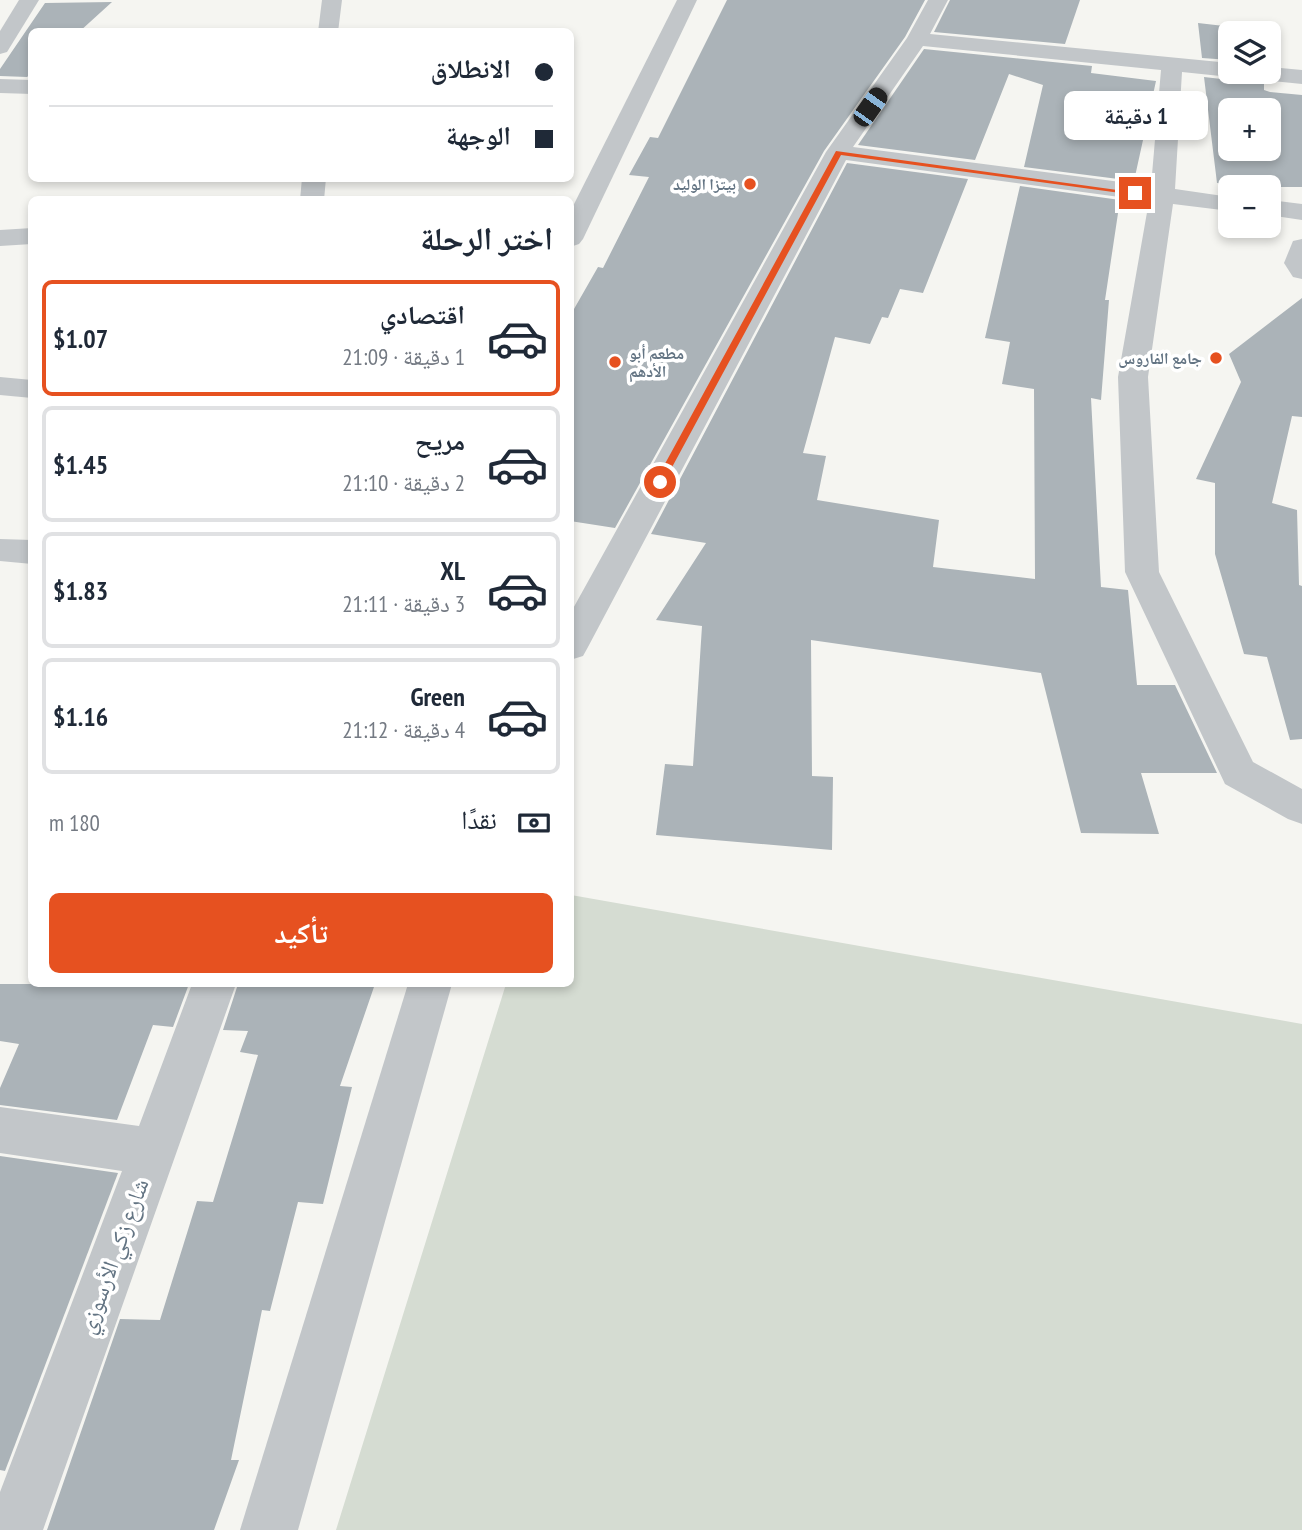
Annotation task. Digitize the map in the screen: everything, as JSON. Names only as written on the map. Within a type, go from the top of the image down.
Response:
[{"type":"street","points":[[0,48],[29,0]]},
{"type":"street","points":[[328,28],[332,0]]},
{"type":"street","points":[[574,231],[687,0]]},
{"type":"street","points":[[574,641],[838,152],[917,39],[938,0]]},
{"type":"street","points":[[917,39],[1218,68]]},
{"type":"street","points":[[1172,63],[1163,197],[1133,377],[1142,572],[1239,772],[1302,808]]},
{"type":"street","points":[[1281,75],[1302,77]]},
{"type":"street","points":[[0,86],[28,87]]},
{"type":"street","points":[[838,152],[1218,203]]},
{"type":"street","points":[[1281,209],[1302,212]]},
{"type":"street","points":[[0,238],[28,236]]},
{"type":"street","points":[[1302,247],[1297,263],[1302,271]]},
{"type":"street","points":[[0,386],[28,389]]},
{"type":"street","points":[[0,550],[28,552]]},
{"type":"street","name":"شارع زكي الأرسوزي","points":[[14,1530],[213,987]]},
{"type":"street","points":[[269,1530],[429,987]]},
{"type":"street","points":[[0,1130],[151,1151]]},
{"type":"shaded area","points":[[574,896],[1302,1024],[1302,1530],[336,1530],[505,987],[574,987]]},
{"type":"building","points":[[727,0],[925,0],[905,37],[824,151],[615,528],[574,522],[574,309],[598,267],[603,268],[649,177],[629,175],[650,137],[658,138]]},
{"type":"building","points":[[950,0],[1080,0],[1065,44],[934,32]]},
{"type":"building","points":[[112,2],[83,28],[28,28],[28,76],[0,76],[0,69],[45,3]]},
{"type":"building","points":[[1198,23],[1218,25],[1218,59],[1202,58]]},
{"type":"building","points":[[924,49],[1092,66],[1091,73],[1156,81],[1134,181],[1024,167],[1043,85],[1009,74],[975,160],[858,145]]},
{"type":"building","points":[[1204,77],[1218,79],[1218,84],[1264,84],[1264,90],[1270,92],[1302,95],[1302,187],[1281,187],[1281,175],[1218,175],[1217,183]]},
{"type":"building","points":[[847,163],[968,179],[923,293],[900,289],[888,318],[882,317],[870,344],[835,337],[803,453],[826,456],[817,500],[939,520],[933,567],[1035,579],[1034,389],[1002,384],[1010,342],[985,338],[1020,186],[1120,200],[1105,300],[1109,300],[1101,400],[1091,398],[1101,587],[1128,590],[1137,685],[1175,685],[1217,773],[1141,773],[1159,834],[1081,833],[1041,673],[811,640],[812,776],[833,777],[832,850],[656,835],[665,764],[693,766],[702,626],[656,620],[706,543],[651,534]]},
{"type":"building","points":[[1302,298],[1302,417],[1292,416],[1272,503],[1297,510],[1299,585],[1302,586],[1302,739],[1290,740],[1267,657],[1244,654],[1215,554],[1215,483],[1196,479],[1241,382],[1229,354]]},
{"type":"building","points":[[0,984],[28,984],[28,987],[188,987],[173,1027],[153,1025],[117,1120],[0,1105],[0,1088],[19,1044],[0,1041]]},
{"type":"building","points":[[237,987],[374,987],[340,1086],[352,1087],[323,1204],[298,1202],[270,1311],[262,1310],[231,1460],[239,1460],[214,1530],[47,1530],[120,1319],[160,1320],[197,1201],[213,1202],[258,1055],[240,1052],[248,1031],[223,1030]]},
{"type":"building","points":[[0,1156],[118,1173],[5,1471],[0,1470]]},
{"type":"place","name":"بيتزا الوليد","points":[[750,184]]},
{"type":"place","name":"جامع الفاروس","points":[[1216,358]]},
{"type":"place","name":"مطعم أبو الأدهم","points":[[615,362]]},
{"type":"route","points":[[660,482],[838,152],[1135,193]]}]
